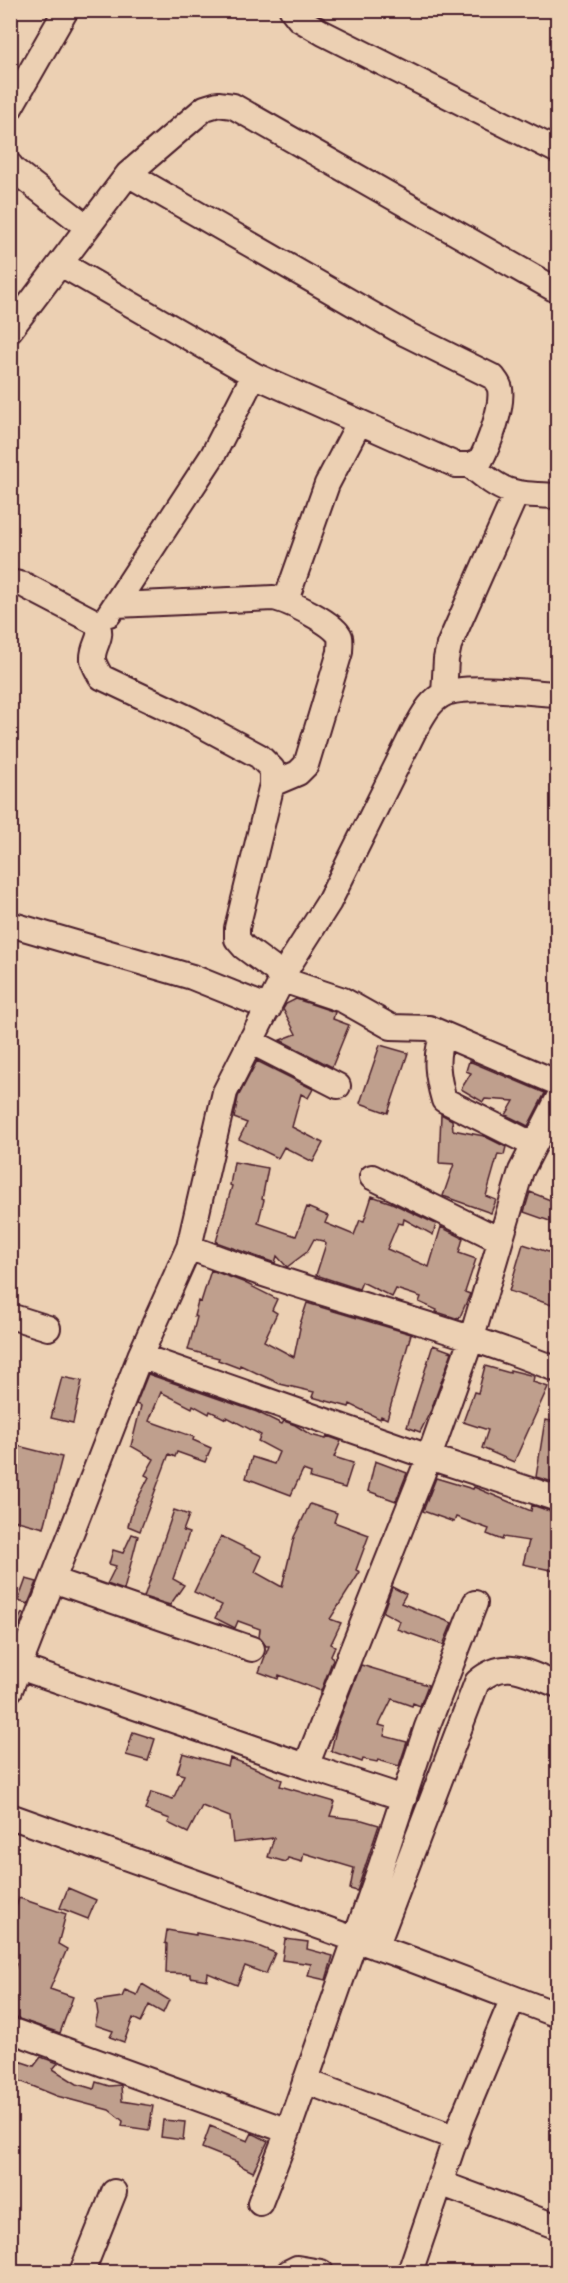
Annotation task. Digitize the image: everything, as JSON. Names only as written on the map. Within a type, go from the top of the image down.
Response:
[{"type":"street","points":[[10,108],[16,81],[66,10]]},
{"type":"street","points":[[292,10],[299,19],[323,33],[558,151]]},
{"type":"street","points":[[10,330],[128,174],[205,108],[218,104],[233,106],[558,291]]},
{"type":"street","points":[[10,165],[87,227]]},
{"type":"street","points":[[61,264],[254,375],[456,465],[470,465],[480,461],[487,448],[500,398],[500,386],[493,377],[406,334],[128,174]]},
{"type":"street","points":[[254,375],[213,455],[100,628],[100,638],[93,657],[95,667],[101,677],[192,720],[258,756],[272,769],[273,784],[237,928],[237,939],[244,947],[275,970],[280,979],[344,1000],[391,1027],[429,1028],[558,1083]]},
{"type":"street","points":[[286,600],[327,484],[359,423]]},
{"type":"street","points":[[470,465],[492,483],[516,494],[558,496]]},
{"type":"street","points":[[444,694],[449,645],[516,494]]},
{"type":"street","points":[[10,582],[18,582],[95,622],[100,628]]},
{"type":"street","points":[[116,605],[273,598],[286,600],[335,630],[340,638],[340,652],[306,765],[298,773],[273,784]]},
{"type":"street","points":[[10,1690],[140,1356],[189,1247],[225,1092],[269,1008],[280,979],[329,902],[414,731],[431,704],[444,694],[469,690],[558,694]]},
{"type":"street","points":[[10,924],[192,977],[269,1008]]},
{"type":"street","points":[[444,1035],[438,1046],[438,1079],[444,1100],[534,1144]]},
{"type":"street","points":[[250,1041],[338,1086]]},
{"type":"street","points":[[306,1766],[429,1457],[472,1337],[521,1171],[558,1100]]},
{"type":"street","points":[[372,1177],[500,1240]]},
{"type":"street","points":[[189,1247],[371,1309],[472,1337],[558,1370]]},
{"type":"street","points":[[10,1316],[48,1328]]},
{"type":"street","points":[[140,1356],[429,1457],[558,1499]]},
{"type":"street","points":[[53,1580],[252,1648]]},
{"type":"street","points":[[365,1943],[404,1798],[427,1728],[475,1604]]},
{"type":"street","points":[[19,1667],[404,1798]]},
{"type":"street","points":[[260,2203],[305,2081],[477,1682],[486,1674],[499,1668],[519,1670],[558,1685]]},
{"type":"street","points":[[10,1816],[558,2015]]},
{"type":"street","points":[[410,2272],[456,2138],[513,1998]]},
{"type":"street","points":[[10,2030],[288,2131]]},
{"type":"street","points":[[305,2081],[456,2138]]},
{"type":"street","points":[[440,2183],[558,2227]]},
{"type":"street","points":[[82,2272],[114,2192]]},
{"type":"street","points":[[290,2272],[297,2268],[321,2272]]},
{"type":"building","points":[[296,999],[335,1012],[333,1019],[349,1025],[332,1067],[280,1040],[296,1034],[283,1009],[286,1004]]},
{"type":"building","points":[[380,1045],[408,1053],[388,1113],[360,1103]]},
{"type":"building","points":[[257,1061],[313,1089],[308,1098],[301,1094],[292,1127],[323,1143],[313,1162],[284,1147],[278,1158],[239,1139],[247,1123],[234,1118],[238,1097]]},
{"type":"building","points":[[469,1061],[545,1093],[528,1126],[506,1115],[514,1101],[485,1099],[483,1102],[461,1089],[471,1073],[466,1071]]},
{"type":"building","points":[[441,1114],[452,1120],[453,1130],[484,1136],[506,1147],[504,1155],[498,1154],[486,1196],[496,1200],[491,1213],[443,1196],[454,1164],[439,1163]]},
{"type":"building","points":[[234,1162],[268,1168],[258,1223],[296,1236],[307,1207],[328,1216],[325,1223],[354,1235],[360,1220],[364,1221],[372,1196],[436,1224],[433,1235],[404,1219],[403,1224],[398,1223],[387,1249],[429,1267],[441,1227],[463,1238],[459,1253],[476,1259],[465,1292],[470,1294],[459,1319],[436,1312],[437,1310],[419,1302],[421,1297],[396,1289],[392,1297],[362,1282],[359,1289],[316,1275],[326,1244],[323,1241],[314,1239],[307,1252],[287,1267],[277,1256],[275,1263],[216,1242],[232,1186],[230,1185]]},
{"type":"building","points":[[530,1192],[558,1203],[558,1224],[524,1212]]},
{"type":"building","points":[[523,1244],[558,1255],[558,1307],[509,1291]]},
{"type":"building","points":[[211,1270],[243,1282],[277,1299],[272,1310],[277,1313],[264,1341],[294,1357],[299,1327],[307,1303],[411,1334],[387,1419],[381,1416],[380,1419],[350,1404],[349,1407],[312,1397],[314,1392],[280,1384],[240,1365],[239,1368],[218,1360],[219,1358],[188,1350],[197,1317],[194,1316],[198,1301],[201,1302]]},
{"type":"building","points":[[433,1345],[452,1352],[431,1410],[420,1432],[407,1427]]},
{"type":"building","points":[[485,1366],[510,1373],[510,1370],[534,1376],[533,1382],[548,1387],[514,1462],[482,1448],[488,1430],[463,1422],[474,1392],[478,1393]]},
{"type":"building","points":[[148,1374],[257,1412],[282,1424],[284,1421],[295,1425],[311,1435],[326,1439],[327,1436],[341,1441],[334,1457],[353,1463],[345,1488],[310,1478],[311,1473],[303,1470],[291,1495],[246,1478],[252,1457],[274,1464],[279,1452],[258,1441],[261,1435],[227,1417],[226,1419],[210,1411],[209,1414],[193,1405],[192,1408],[161,1392],[149,1421],[194,1437],[193,1440],[211,1448],[205,1462],[177,1452],[175,1457],[169,1454],[140,1531],[128,1526],[133,1508],[149,1477],[145,1475],[154,1459],[131,1446],[141,1406],[136,1404]]},
{"type":"building","points":[[62,1377],[82,1381],[73,1423],[51,1418]]},
{"type":"building","points":[[545,1420],[558,1422],[558,1477],[553,1476],[553,1482],[536,1477]]},
{"type":"building","points":[[14,1445],[62,1457],[44,1528],[10,1519],[10,1460]]},
{"type":"building","points":[[375,1461],[407,1473],[396,1501],[368,1491]]},
{"type":"building","points":[[436,1478],[473,1489],[474,1487],[531,1511],[532,1505],[555,1513],[558,1558],[555,1571],[523,1564],[529,1541],[503,1537],[502,1540],[487,1534],[489,1529],[456,1517],[454,1522],[423,1511]]},
{"type":"building","points":[[310,1504],[337,1513],[334,1522],[369,1535],[356,1570],[360,1572],[330,1619],[341,1623],[331,1644],[335,1646],[331,1655],[333,1659],[321,1691],[279,1675],[278,1679],[259,1672],[269,1646],[266,1646],[259,1637],[260,1629],[238,1621],[235,1628],[215,1618],[222,1605],[194,1592],[221,1536],[262,1556],[255,1572],[282,1587],[294,1537]]},
{"type":"building","points":[[174,1510],[189,1515],[183,1531],[189,1533],[173,1579],[184,1585],[170,1605],[144,1597]]},
{"type":"building","points":[[132,1534],[138,1536],[124,1590],[107,1584],[116,1566],[109,1564],[113,1550],[123,1553]]},
{"type":"building","points":[[26,1579],[37,1582],[28,1604],[18,1601]]},
{"type":"building","points":[[392,1587],[406,1594],[401,1603],[452,1623],[443,1645],[397,1629],[400,1621],[383,1612]]},
{"type":"building","points":[[22,1613],[24,1615],[10,1649],[10,1636]]},
{"type":"building","points":[[361,1665],[428,1685],[420,1706],[413,1703],[412,1706],[392,1699],[379,1725],[386,1727],[384,1736],[407,1742],[399,1766],[378,1760],[377,1762],[363,1759],[362,1762],[331,1751],[337,1726]]},
{"type":"building","points":[[133,1732],[155,1739],[148,1761],[126,1755]]},
{"type":"building","points":[[183,1753],[228,1766],[230,1758],[282,1780],[280,1786],[335,1802],[330,1816],[362,1820],[379,1825],[357,1891],[350,1889],[354,1868],[304,1853],[302,1862],[288,1858],[286,1862],[268,1857],[274,1838],[233,1843],[230,1817],[202,1806],[188,1833],[168,1823],[170,1819],[145,1810],[151,1792],[173,1799],[184,1775],[177,1773]]},
{"type":"building","points":[[68,1888],[96,1900],[88,1919],[60,1908]]},
{"type":"building","points":[[19,1898],[66,1914],[58,1944],[67,1949],[50,1989],[73,1997],[60,2033],[10,2016],[10,1984],[16,1964],[10,1962],[16,1943],[10,1940],[10,1925]]},
{"type":"building","points":[[167,1930],[253,1944],[275,1953],[266,1974],[245,1966],[237,1985],[208,1973],[207,1980],[190,1977],[190,1974],[166,1973]]},
{"type":"building","points":[[285,1939],[308,1942],[307,1949],[333,1956],[326,1980],[308,1976],[311,1964],[282,1960]]},
{"type":"building","points":[[142,1984],[169,2000],[163,2013],[149,2005],[141,2022],[133,2018],[124,2042],[110,2037],[113,2031],[95,2025],[98,2014],[96,2001],[122,1997],[125,1990],[137,1995]]},
{"type":"building","points":[[41,2057],[58,2063],[53,2069],[77,2084],[94,2089],[96,2082],[109,2086],[121,2085],[122,2101],[153,2106],[149,2130],[122,2126],[123,2121],[109,2110],[57,2096],[10,2077],[10,2058],[34,2066]]},
{"type":"building","points":[[163,2120],[185,2122],[183,2140],[161,2137]]},
{"type":"building","points":[[210,2126],[248,2141],[252,2133],[268,2141],[253,2172],[237,2162],[202,2148]]}]
